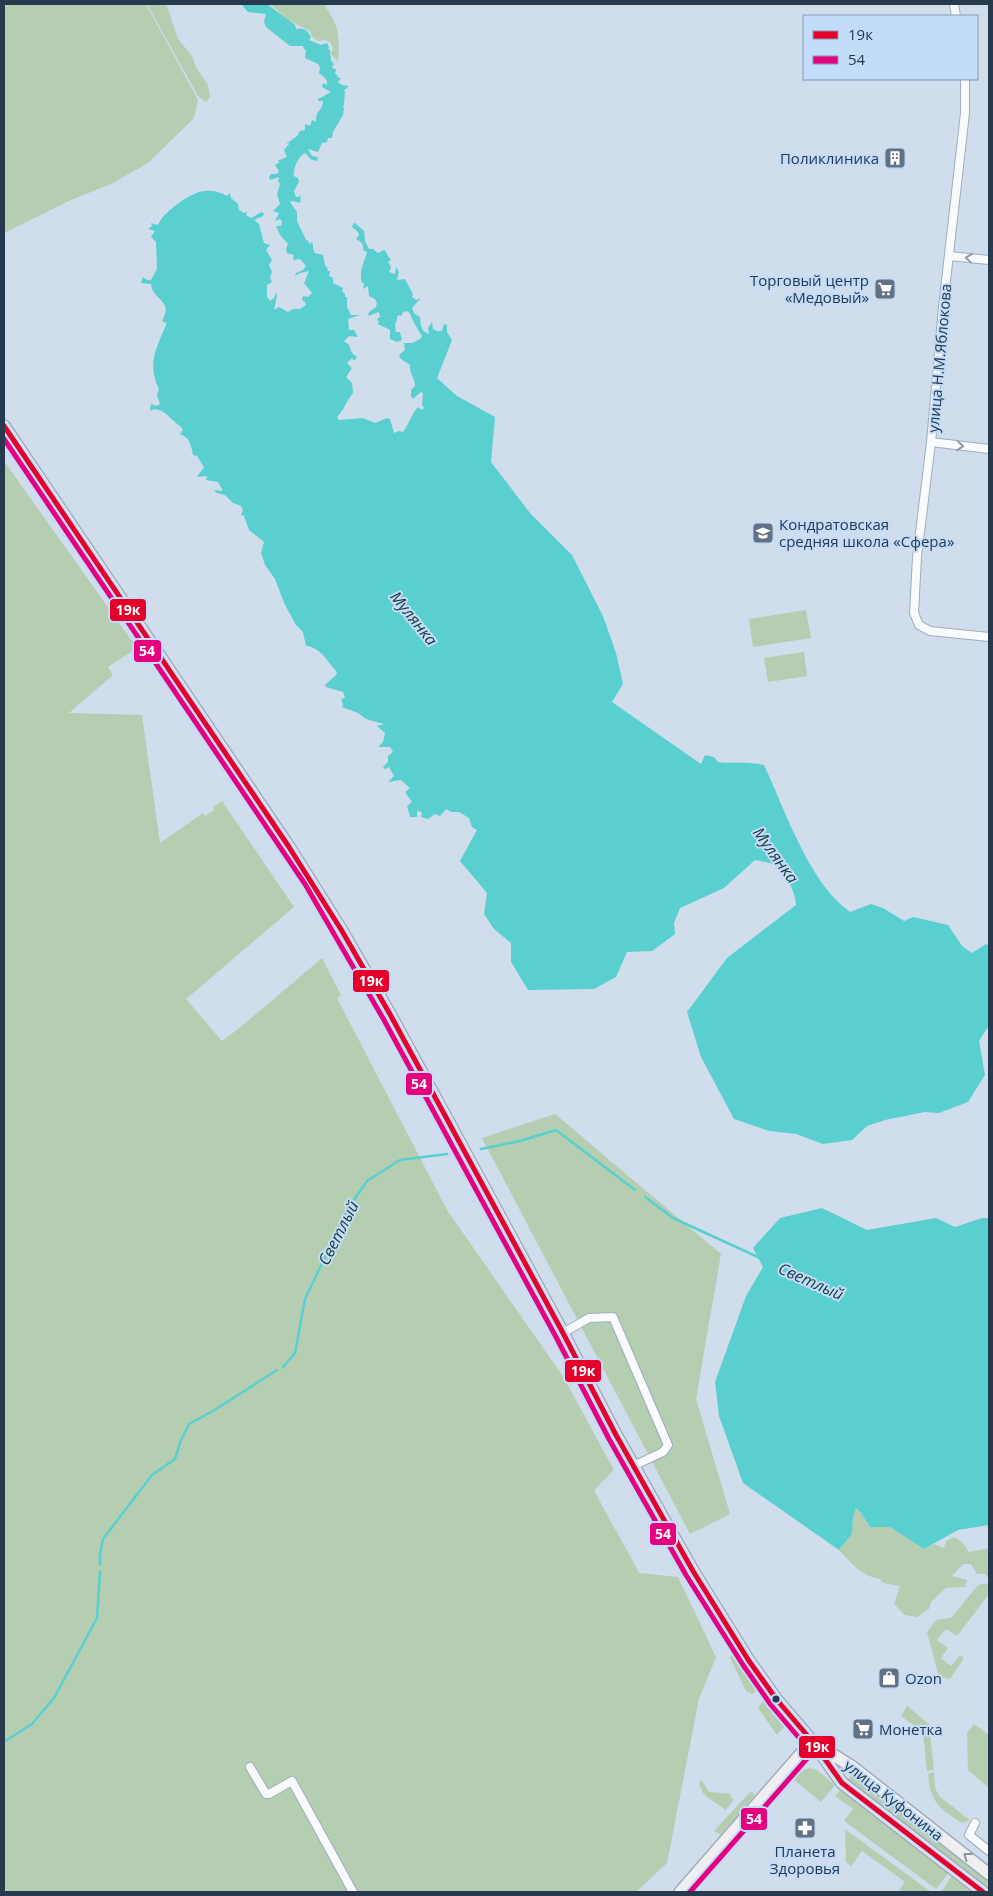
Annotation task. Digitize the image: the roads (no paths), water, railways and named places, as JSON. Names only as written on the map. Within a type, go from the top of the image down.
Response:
[{"type":"main road","points":[[4,426],[311,880],[392,1016],[563,1332],[633,1466],[693,1571],[739,1646],[777,1700],[812,1741],[680,1892]]},
{"type":"main road","name":"улица Куфонина","points":[[812,1741],[854,1768],[989,1874]]},
{"type":"main road","name":"улица Куфонина","points":[[812,1741],[842,1783],[983,1892]]},
{"type":"street","name":"улица Н.М.Яблокова","points":[[965,80],[965,113],[917,557],[914,604],[916,621],[919,625],[930,631],[989,637]]},
{"type":"street","points":[[949,256],[989,260]]},
{"type":"street","points":[[930,442],[989,449]]},
{"type":"street","points":[[563,1332],[589,1318],[613,1317],[668,1445],[663,1452],[633,1466]]},
{"type":"street","points":[[250,1767],[266,1794],[270,1794],[292,1781],[353,1892]]},
{"type":"street","points":[[975,1823],[969,1835],[989,1851]]},
{"type":"water","name":"Мулянка","points":[[241,4],[267,4],[295,25],[296,29],[301,28],[307,31],[311,37],[309,40],[321,45],[327,43],[331,62],[333,60],[332,63],[335,64],[332,66],[333,69],[336,69],[335,74],[341,78],[338,82],[349,86],[343,91],[345,91],[342,108],[344,107],[343,115],[333,132],[332,138],[328,138],[327,142],[322,143],[318,152],[308,149],[312,156],[318,157],[317,161],[312,160],[305,153],[296,163],[294,176],[298,178],[299,182],[294,191],[296,197],[301,195],[300,203],[290,202],[297,212],[297,221],[306,240],[310,245],[311,242],[313,244],[315,253],[323,255],[327,271],[330,271],[329,276],[333,278],[333,283],[343,288],[342,291],[345,297],[347,297],[347,307],[351,315],[360,315],[348,319],[349,330],[354,330],[358,337],[349,336],[344,341],[357,357],[354,361],[352,358],[347,363],[352,368],[346,377],[352,383],[353,393],[337,417],[339,420],[363,418],[375,423],[387,418],[390,419],[394,433],[403,432],[418,407],[422,410],[424,408],[422,405],[423,393],[421,392],[413,399],[411,396],[411,390],[415,386],[410,365],[401,359],[399,355],[405,350],[404,343],[412,343],[422,336],[409,312],[402,313],[402,316],[398,315],[395,325],[396,332],[400,332],[402,340],[397,342],[390,339],[390,330],[378,324],[379,312],[368,316],[377,303],[375,299],[369,296],[368,286],[363,289],[364,284],[361,281],[361,271],[367,252],[363,250],[362,243],[356,239],[359,235],[358,232],[352,227],[355,223],[364,231],[365,241],[369,249],[373,249],[378,253],[384,250],[386,252],[391,260],[388,262],[391,267],[389,272],[395,274],[396,267],[399,272],[397,280],[405,279],[413,294],[412,297],[416,300],[421,298],[412,308],[414,313],[420,317],[424,331],[429,334],[428,328],[432,322],[433,329],[437,331],[442,331],[444,324],[447,325],[447,332],[452,340],[437,378],[457,396],[495,417],[491,462],[530,513],[572,555],[603,616],[616,653],[623,684],[612,702],[701,764],[705,755],[714,757],[718,762],[764,765],[810,865],[835,899],[850,912],[871,904],[883,908],[904,921],[913,917],[948,925],[962,946],[972,953],[986,944],[989,945],[988,1027],[979,1041],[985,1075],[968,1102],[939,1113],[925,1112],[885,1120],[867,1126],[852,1140],[823,1144],[796,1134],[769,1131],[734,1119],[701,1057],[687,1012],[727,958],[796,905],[789,882],[782,871],[772,864],[755,860],[724,888],[680,908],[674,923],[675,934],[652,951],[627,952],[616,977],[594,989],[528,990],[511,962],[511,943],[494,929],[484,914],[487,893],[460,861],[477,830],[472,827],[469,818],[459,812],[451,812],[446,809],[440,816],[435,814],[428,819],[421,817],[422,813],[419,811],[417,812],[417,817],[410,817],[407,806],[412,802],[405,792],[410,788],[401,780],[388,782],[394,776],[389,767],[385,769],[383,767],[388,762],[388,756],[393,752],[390,747],[378,747],[383,742],[385,733],[377,726],[384,724],[366,719],[358,713],[342,707],[341,700],[345,697],[343,692],[326,687],[325,685],[337,672],[320,652],[306,646],[303,632],[296,625],[285,605],[275,579],[265,565],[261,553],[264,542],[249,530],[244,516],[241,515],[243,510],[241,506],[214,490],[222,491],[218,482],[206,480],[207,476],[197,477],[204,467],[197,456],[193,455],[188,440],[180,434],[183,430],[181,427],[163,412],[150,409],[151,404],[157,406],[160,404],[157,395],[159,389],[155,380],[153,364],[156,349],[166,325],[162,321],[166,309],[164,305],[155,294],[151,284],[141,283],[143,277],[151,280],[157,269],[156,242],[151,237],[155,231],[148,229],[152,226],[151,223],[158,225],[165,215],[178,204],[198,192],[219,192],[227,196],[230,193],[231,198],[238,204],[239,210],[244,213],[247,212],[246,215],[251,218],[262,212],[264,214],[254,220],[259,224],[264,243],[270,245],[266,250],[272,260],[269,265],[272,272],[270,278],[272,282],[267,285],[267,297],[270,301],[276,293],[274,310],[279,307],[288,312],[293,309],[300,309],[306,305],[302,300],[303,296],[308,297],[312,293],[304,283],[309,271],[295,276],[296,273],[303,270],[306,266],[300,259],[293,260],[294,255],[287,253],[288,244],[280,235],[276,226],[281,226],[282,222],[280,219],[275,221],[279,213],[273,211],[280,204],[277,194],[280,184],[278,181],[279,177],[270,180],[269,177],[271,174],[277,174],[279,171],[275,165],[280,162],[277,161],[287,157],[284,150],[290,143],[286,144],[297,136],[300,131],[305,130],[305,124],[310,126],[312,120],[316,122],[323,101],[318,101],[318,99],[331,92],[322,87],[323,83],[327,85],[327,81],[319,73],[320,67],[318,64],[305,58],[306,50],[303,46],[290,46],[266,27],[264,22],[266,14],[248,12]]},
{"type":"water","points":[[822,1208],[867,1230],[936,1218],[955,1227],[982,1218],[989,1218],[989,1525],[958,1530],[924,1549],[890,1527],[870,1527],[856,1508],[853,1517],[852,1534],[839,1550],[743,1483],[719,1416],[715,1382],[746,1296],[763,1267],[753,1248],[780,1218]]},
{"type":"waterway","name":"Светлый","points":[[481,1149],[520,1141],[556,1130],[635,1190]]},
{"type":"waterway","name":"Светлый","points":[[283,1367],[295,1353],[305,1299],[349,1207],[367,1181],[400,1160],[447,1154]]},
{"type":"waterway","name":"Светлый","points":[[645,1197],[673,1218],[760,1258]]},
{"type":"waterway","points":[[100,1564],[103,1539],[152,1475],[175,1459],[189,1424],[277,1370]]},
{"type":"waterway","points":[[4,1742],[32,1724],[54,1698],[97,1618],[100,1572]]},
{"type":"place","name":"Поликлиника","points":[[895,158]]},
{"type":"place","name":"Торговый центр «Медовый»","points":[[885,289]]},
{"type":"place","name":"Кондратовская средняя школа «Сфера»","points":[[763,533]]},
{"type":"place","name":"Ozon","points":[[889,1678]]},
{"type":"place","name":"Монетка","points":[[863,1729]]},
{"type":"place","name":"Планета Здоровья","points":[[805,1828]]}]
